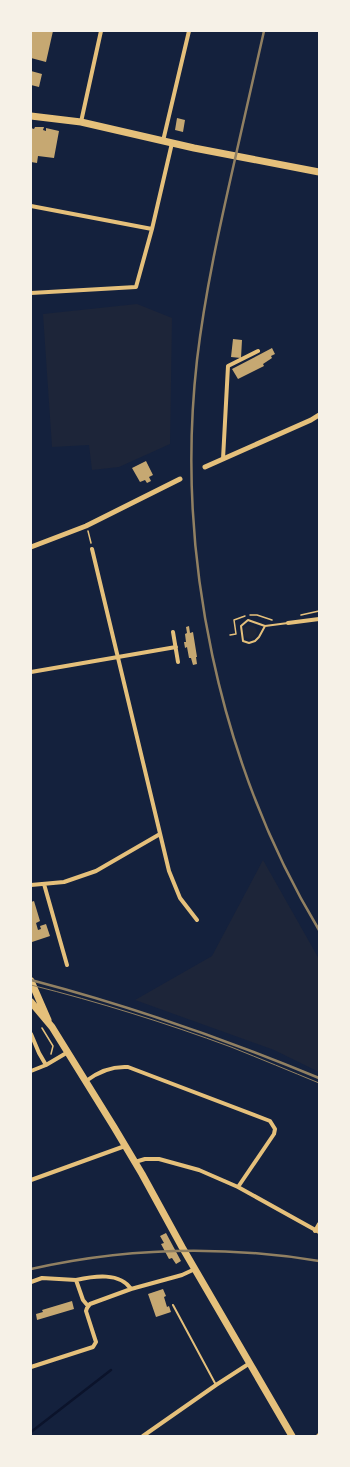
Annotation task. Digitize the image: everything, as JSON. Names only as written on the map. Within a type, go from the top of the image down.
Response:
[{"type":"main road","points":[[31,116],[80,122],[172,143],[319,172]]},
{"type":"main road","points":[[31,981],[52,1027]]},
{"type":"main road","points":[[31,1002],[52,1027],[86,1080],[135,1162],[173,1232],[292,1436]]},
{"type":"street","points":[[80,122],[101,31]]},
{"type":"street","points":[[163,141],[189,31]]},
{"type":"street","points":[[31,293],[136,287],[152,230],[172,143]]},
{"type":"street","points":[[31,206],[152,230]]},
{"type":"street","points":[[223,459],[228,366],[258,351]]},
{"type":"street","points":[[205,467],[311,420],[319,414]]},
{"type":"street","points":[[31,547],[86,526],[180,479]]},
{"type":"street","points":[[92,549],[169,871],[180,898],[197,920]]},
{"type":"street","points":[[288,623],[319,618]]},
{"type":"street","points":[[173,632],[178,662]]},
{"type":"street","points":[[31,672],[176,647]]},
{"type":"street","points":[[31,885],[64,882],[96,871],[160,834]]},
{"type":"street","points":[[44,884],[67,965]]},
{"type":"street","points":[[31,1034],[39,1053],[46,1064]]},
{"type":"street","points":[[31,1071],[68,1052]]},
{"type":"street","points":[[86,1080],[106,1069],[117,1066],[128,1067],[270,1121],[275,1129],[274,1134],[238,1187]]},
{"type":"street","points":[[31,1180],[125,1146]]},
{"type":"street","points":[[135,1162],[149,1158],[176,1163],[200,1170],[238,1187],[317,1232],[319,1224]]},
{"type":"street","points":[[31,1367],[93,1347],[96,1342],[86,1311],[88,1306],[93,1302],[182,1275],[195,1269]]},
{"type":"street","points":[[31,1282],[42,1278],[76,1280],[93,1276],[106,1277],[121,1280],[127,1284],[131,1290]]},
{"type":"street","points":[[76,1280],[83,1300],[88,1306]]},
{"type":"street","points":[[143,1436],[250,1363]]},
{"type":"lane","points":[[265,626],[255,641],[249,643],[243,641],[241,626],[244,622],[250,621],[265,626],[288,623]]},
{"type":"lane","points":[[173,1305],[216,1385]]},
{"type":"path","points":[[86,526],[92,549]]},
{"type":"path","points":[[296,616],[319,611]]},
{"type":"path","points":[[230,635],[236,634],[234,620],[242,616],[258,616],[274,620]]},
{"type":"path","points":[[51,1053],[53,1046]]},
{"type":"shaded area","points":[[137,304],[172,318],[170,444],[119,467],[92,470],[89,445],[52,447],[43,314]]},
{"type":"shaded area","points":[[247,625],[253,625],[257,629],[257,635],[253,639],[247,639],[243,635],[243,629]]},
{"type":"shaded area","points":[[263,860],[319,959],[319,1072],[274,1050],[135,1000],[212,956]]},
{"type":"building","points":[[31,31],[53,31],[46,62],[31,58]]},
{"type":"building","points":[[31,71],[42,74],[39,87],[31,85]]},
{"type":"building","points":[[177,118],[185,120],[183,132],[175,130]]},
{"type":"building","points":[[35,127],[44,127],[43,130],[46,131],[46,128],[59,131],[54,158],[38,156],[37,163],[31,162],[31,128],[34,129]]},
{"type":"building","points":[[233,339],[242,340],[241,358],[231,357]]},
{"type":"building","points":[[272,348],[275,354],[263,364],[264,366],[238,379],[232,369]]},
{"type":"building","points":[[146,461],[153,475],[149,477],[151,481],[147,483],[145,480],[140,482],[132,468]]},
{"type":"building","points":[[189,626],[190,633],[193,632],[197,657],[197,664],[193,665],[191,658],[189,658],[187,647],[185,648],[184,642],[186,642],[186,627]]},
{"type":"building","points":[[34,901],[40,921],[36,923],[38,930],[41,929],[40,926],[46,924],[50,936],[32,942],[31,902]]},
{"type":"building","points":[[166,1233],[181,1261],[176,1264],[172,1258],[169,1259],[161,1244],[164,1243],[160,1236]]},
{"type":"building","points":[[163,1289],[166,1296],[164,1297],[167,1307],[169,1306],[171,1312],[156,1317],[148,1294]]},
{"type":"building","points":[[72,1301],[74,1309],[37,1320],[36,1314],[43,1312],[42,1310]]},
{"type":"waterway","points":[[31,1432],[111,1370]]},
{"type":"tram line","points":[[31,985],[132,1013],[182,1030],[231,1047],[319,1083]]},
{"type":"railway","points":[[264,31],[218,234],[200,335],[192,433],[193,507],[200,582],[212,655],[231,727],[255,798],[284,866],[319,930]]},
{"type":"railway","points":[[31,980],[105,1001],[177,1024],[319,1078]]},
{"type":"railway","points":[[31,1269],[103,1256],[175,1251],[246,1252],[319,1261]]}]
